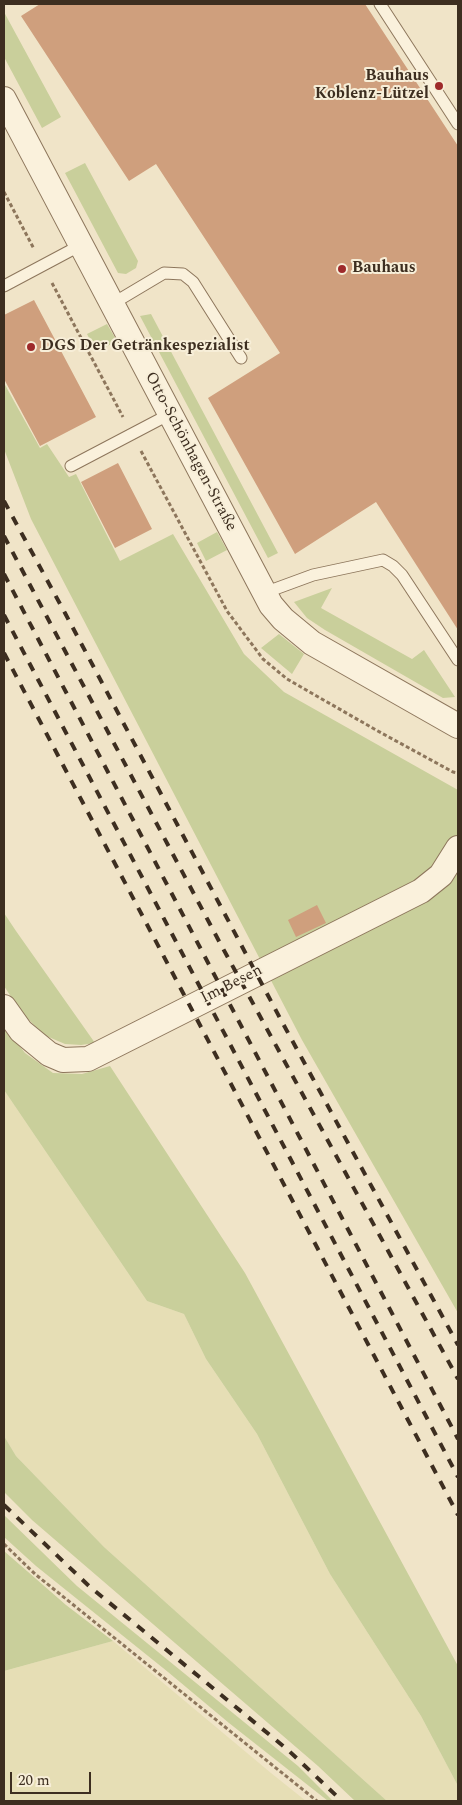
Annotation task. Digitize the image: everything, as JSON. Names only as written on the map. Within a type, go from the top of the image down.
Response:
[{"type":"street","name":"Otto-Schönhagen-Straße","points":[[4,99],[264,593],[283,619],[312,643],[458,726]]},
{"type":"street","name":"Im Besen","points":[[4,1007],[21,1031],[49,1054],[63,1060],[88,1060],[421,891],[440,875],[458,848]]},
{"type":"lane","points":[[380,4],[458,124]]},
{"type":"lane","points":[[4,286],[81,245]]},
{"type":"lane","points":[[112,304],[164,273],[183,274],[193,282],[240,358]]},
{"type":"lane","points":[[71,466],[170,414]]},
{"type":"lane","points":[[264,593],[313,575],[383,560],[402,575],[458,660]]},
{"type":"path","points":[[4,1544],[43,1580],[318,1801]]},
{"type":"shaded area","points":[[4,1090],[147,1301],[184,1314],[206,1359],[257,1434],[330,1574],[421,1716],[458,1786],[458,1801],[387,1801],[104,1547],[16,1456],[4,1436]]},
{"type":"shaded area","points":[[113,1641],[306,1801],[4,1801],[4,1671]]},
{"type":"green space","points":[[4,12],[61,117],[42,128],[4,57]]},
{"type":"green space","points":[[85,163],[138,261],[136,268],[126,274],[118,273],[65,173]]},
{"type":"green space","points":[[151,314],[278,553],[268,558],[140,316]]},
{"type":"green space","points":[[107,324],[117,341],[96,352],[87,334]]},
{"type":"green space","points":[[4,383],[40,448],[47,444],[69,477],[76,474],[120,561],[173,534],[244,654],[284,692],[458,790],[458,1313],[302,1040],[31,519],[4,449]]},
{"type":"green space","points":[[217,532],[227,550],[206,561],[197,543]]},
{"type":"green space","points":[[332,588],[321,608],[412,659],[424,650],[455,697],[443,698],[325,630],[307,618],[294,602]]},
{"type":"green space","points":[[279,634],[304,654],[292,674],[261,648]]},
{"type":"green space","points":[[4,913],[95,1043],[81,1045],[65,1044],[44,1035],[21,1012],[4,986]]},
{"type":"green space","points":[[4,1026],[25,1053],[53,1073],[82,1074],[110,1066],[245,1273],[458,1666],[458,1786],[421,1716],[330,1574],[257,1434],[206,1359],[184,1314],[147,1301],[4,1090]]},
{"type":"green space","points":[[4,1436],[16,1456],[104,1547],[387,1801],[355,1801],[318,1766],[32,1520],[4,1492]]},
{"type":"green space","points":[[4,1515],[77,1586],[298,1766],[333,1801],[328,1801],[229,1723],[36,1566],[4,1537]]},
{"type":"green space","points":[[4,1551],[66,1605],[113,1641],[4,1671]]},
{"type":"building","name":"Bauhaus","points":[[40,4],[365,4],[458,146],[458,630],[376,502],[295,554],[208,398],[280,353],[156,164],[129,181],[21,16]]},
{"type":"building","name":"DGS Der Getränkespezialist","points":[[34,300],[96,417],[40,446],[4,379],[4,315]]},
{"type":"building","points":[[118,463],[152,529],[115,548],[81,482]]},
{"type":"building","points":[[317,905],[326,923],[296,937],[288,920]]},
{"type":"railway","points":[[4,501],[281,1020],[458,1345]]},
{"type":"railway","points":[[4,536],[220,943],[458,1379]]},
{"type":"railway","points":[[4,574],[458,1439]]},
{"type":"railway","points":[[4,615],[458,1477]]},
{"type":"railway","points":[[4,653],[458,1515]]},
{"type":"railway","points":[[4,1505],[89,1586],[288,1750],[342,1801]]},
{"type":"place","name":"Bauhaus Koblenz-Lützel","points":[[439,86]]},
{"type":"place","name":"Bauhaus","points":[[342,269]]},
{"type":"place","name":"DGS Der Getränkespezialist","points":[[31,347]]}]
